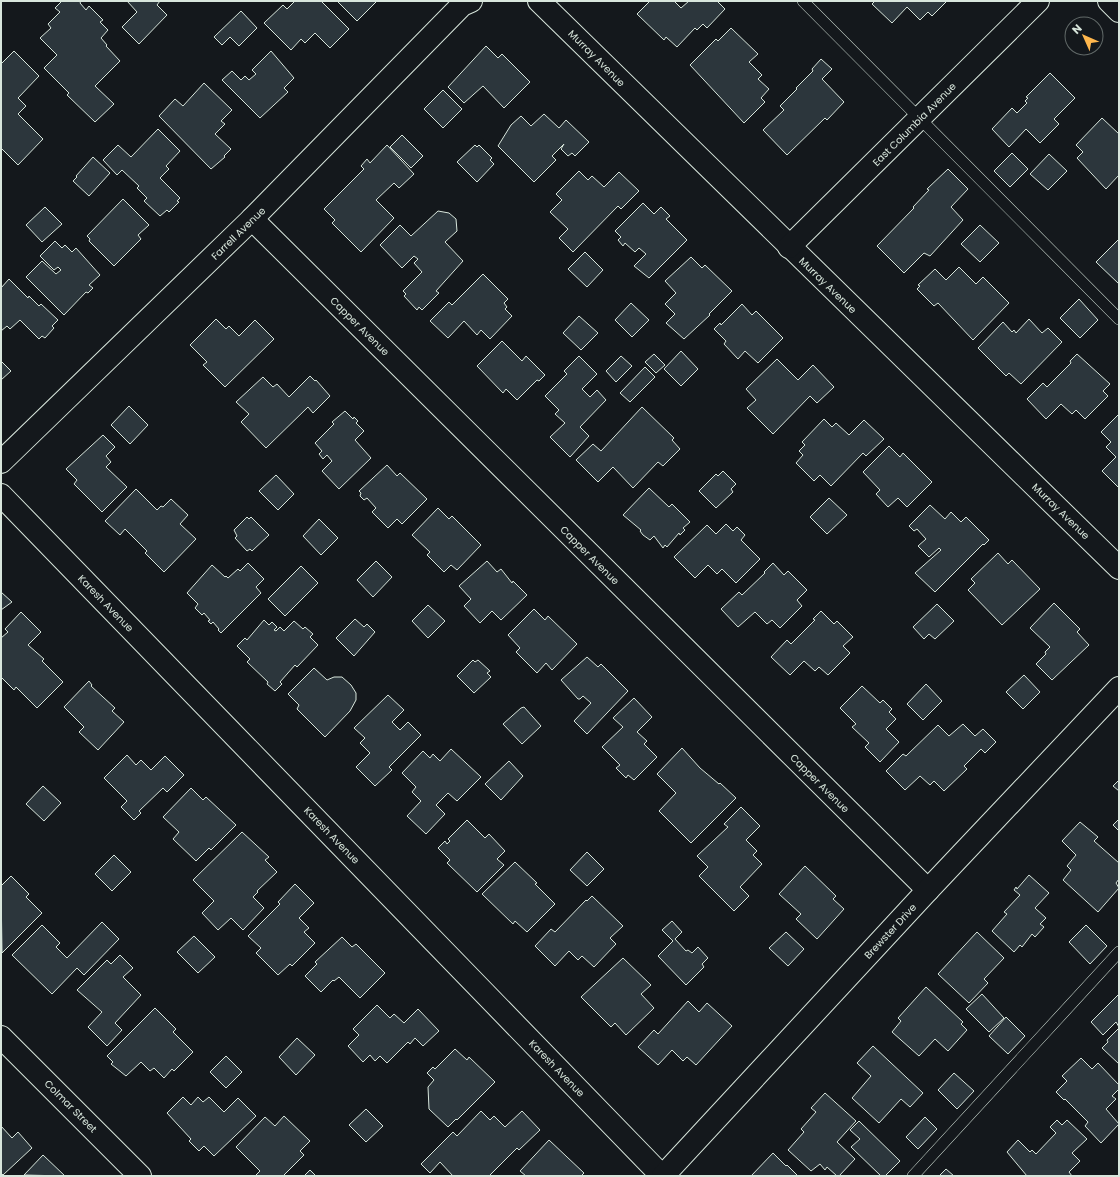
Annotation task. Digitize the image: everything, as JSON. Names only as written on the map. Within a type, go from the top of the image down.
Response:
[{"type":"street","name":"Farrell Avenue","points":[[1,462],[252,219],[462,5],[471,1]]},
{"type":"street","name":"Murray Avenue","points":[[539,1],[1119,568]]},
{"type":"street","name":"East Columbia Avenue","points":[[789,247],[1038,1]]},
{"type":"street","points":[[1109,1],[1119,11]]},
{"type":"street","name":"Capper Avenue","points":[[252,219],[928,890]]},
{"type":"street","name":"Karesh Avenue","points":[[1,494],[663,1176]]},
{"type":"street","name":"Brewster Drive","points":[[663,1176],[928,890],[1119,688]]},
{"type":"street","name":"Colmar Street","points":[[1,1037],[140,1176]]},
{"type":"lane","points":[[803,1],[920,117],[1119,319]]},
{"type":"lane","points":[[913,1176],[1119,952]]},
{"type":"building","points":[[62,1],[81,1],[80,3],[86,10],[89,6],[103,20],[100,22],[108,30],[101,38],[107,45],[106,46],[120,61],[95,86],[114,104],[95,122],[67,95],[69,93],[44,68],[57,55],[40,38],[51,28],[48,24],[60,12],[55,8]]},
{"type":"building","points":[[127,1],[160,1],[157,5],[167,15],[139,44],[122,27],[137,12]]},
{"type":"building","points":[[295,1],[321,1],[349,29],[330,48],[315,33],[305,43],[301,39],[291,50],[264,23],[283,5],[287,9]]},
{"type":"building","points":[[337,1],[377,1],[357,21]]},
{"type":"building","points":[[650,1],[674,1],[681,8],[689,1],[717,1],[725,9],[707,28],[703,24],[697,30],[695,28],[677,47],[666,37],[664,40],[637,14]]},
{"type":"building","points":[[875,1],[947,1],[932,16],[928,12],[920,20],[907,7],[892,23],[872,4]]},
{"type":"building","points":[[241,11],[257,28],[239,46],[230,37],[222,45],[214,37]]},
{"type":"building","points":[[731,28],[758,54],[749,62],[762,75],[758,79],[769,89],[761,98],[765,102],[744,123],[690,65],[716,39],[718,41]]},
{"type":"building","points":[[486,46],[498,58],[502,54],[530,82],[504,108],[483,86],[464,103],[448,87]]},
{"type":"building","points":[[14,51],[39,76],[18,98],[26,106],[18,114],[43,139],[18,165],[1,148],[1,64]]},
{"type":"building","points":[[271,51],[294,78],[284,88],[288,92],[260,118],[222,80],[232,71],[241,80],[245,76],[249,80],[256,74],[252,70]]},
{"type":"building","points":[[821,59],[832,69],[822,79],[844,102],[827,120],[825,118],[787,155],[763,130],[784,110],[780,106],[813,71],[812,69]]},
{"type":"building","points":[[1050,73],[1075,98],[1054,119],[1059,124],[1040,143],[1026,129],[1009,147],[992,129],[1012,108],[1017,113],[1027,103],[1025,101],[1028,98],[1026,97]]},
{"type":"building","points":[[204,83],[232,110],[221,121],[225,124],[215,134],[231,149],[224,156],[225,157],[211,169],[159,116],[175,99],[183,106]]},
{"type":"building","points":[[443,90],[462,109],[443,128],[424,109]]},
{"type":"building","points":[[544,114],[559,128],[566,120],[589,142],[575,156],[572,153],[568,156],[561,149],[564,144],[552,156],[556,160],[534,182],[498,146],[511,125],[521,116],[531,126]]},
{"type":"building","points":[[1102,118],[1119,134],[1119,175],[1106,189],[1077,158],[1083,152],[1076,145]]},
{"type":"building","points":[[158,129],[180,151],[166,166],[169,169],[160,178],[180,198],[177,201],[179,202],[169,212],[167,210],[160,216],[144,201],[147,198],[137,188],[139,186],[122,170],[117,175],[103,160],[118,145],[131,157]]},
{"type":"building","points":[[402,135],[423,156],[411,168],[390,147]]},
{"type":"building","points":[[387,145],[414,174],[399,188],[394,183],[376,200],[394,218],[361,252],[332,223],[335,220],[324,209],[364,169],[361,166],[367,159],[370,163]]},
{"type":"building","points":[[475,145],[477,147],[479,145],[492,158],[490,160],[494,164],[477,182],[457,162]]},
{"type":"building","points":[[1012,153],[1028,169],[1010,187],[994,171]]},
{"type":"building","points":[[1049,154],[1067,171],[1048,190],[1030,174]]},
{"type":"building","points":[[93,157],[110,173],[89,196],[73,181]]},
{"type":"building","points":[[948,169],[968,189],[951,207],[963,220],[930,256],[924,253],[904,273],[877,246],[914,208],[913,207],[929,190],[927,189]]},
{"type":"building","points":[[579,171],[588,180],[592,176],[604,187],[619,172],[639,191],[621,209],[618,206],[573,252],[559,238],[568,229],[550,212],[562,200],[556,194]]},
{"type":"building","points":[[123,199],[149,225],[138,235],[141,239],[114,266],[89,241],[90,239],[87,236]]},
{"type":"building","points":[[643,203],[654,214],[661,207],[670,216],[666,219],[687,240],[649,278],[634,266],[646,254],[639,248],[635,252],[625,243],[623,246],[618,240],[621,237],[615,231]]},
{"type":"building","points":[[45,207],[62,224],[42,242],[26,225]]},
{"type":"building","points":[[438,211],[449,213],[456,219],[457,231],[445,242],[463,261],[436,291],[439,293],[422,310],[419,307],[417,310],[404,296],[406,294],[403,291],[422,272],[414,263],[418,259],[414,256],[402,268],[380,245],[400,225],[411,236]]},
{"type":"building","points":[[980,225],[999,243],[980,262],[961,244]]},
{"type":"building","points":[[1119,239],[1119,284],[1096,262]]},
{"type":"building","points":[[55,241],[62,248],[65,245],[72,252],[76,248],[100,275],[89,285],[93,288],[88,293],[86,292],[64,315],[26,277],[42,261],[56,274],[61,270],[58,267],[54,270],[40,256]]},
{"type":"building","points":[[585,252],[603,270],[587,287],[568,269]]},
{"type":"building","points":[[691,257],[702,268],[705,265],[732,291],[709,314],[710,315],[684,339],[666,323],[675,314],[665,304],[676,293],[665,281]]},
{"type":"building","points":[[959,267],[976,284],[983,277],[1009,303],[973,340],[938,303],[934,306],[917,289],[920,286],[918,285],[935,269],[946,280]]},
{"type":"building","points":[[483,274],[508,299],[504,303],[507,307],[505,309],[512,316],[490,339],[481,330],[477,335],[464,321],[448,338],[430,321],[449,302],[452,305]]},
{"type":"building","points":[[9,279],[28,298],[29,296],[39,306],[41,304],[58,320],[52,326],[54,328],[45,338],[42,336],[39,339],[20,320],[10,329],[7,326],[1,331],[1,288]]},
{"type":"building","points":[[1079,299],[1098,320],[1080,338],[1060,318]]},
{"type":"building","points":[[631,303],[649,320],[632,337],[615,320]]},
{"type":"building","points":[[742,304],[752,315],[756,311],[783,338],[758,363],[745,351],[738,359],[724,344],[726,341],[714,329],[720,323],[721,325]]},
{"type":"building","points":[[579,316],[598,333],[581,350],[563,333]]},
{"type":"building","points":[[216,319],[226,329],[229,326],[239,336],[255,320],[274,339],[225,387],[203,365],[207,362],[190,345]]},
{"type":"building","points":[[1029,319],[1042,333],[1048,328],[1062,342],[1021,384],[1009,373],[1006,376],[978,348],[1003,322],[1012,332],[1014,330],[1016,333]]},
{"type":"building","points":[[502,341],[522,361],[526,356],[545,375],[539,381],[537,380],[517,400],[506,389],[503,393],[477,366]]},
{"type":"building","points":[[681,351],[698,369],[681,386],[664,369]]},
{"type":"building","points":[[654,354],[665,365],[656,373],[645,362]]},
{"type":"building","points":[[1077,354],[1110,384],[1103,391],[1108,396],[1085,419],[1076,410],[1072,414],[1061,404],[1046,419],[1027,399],[1043,383],[1047,387],[1071,363],[1070,361]]},
{"type":"building","points":[[579,356],[597,374],[582,389],[590,397],[597,390],[606,400],[580,427],[589,436],[570,457],[550,437],[565,423],[555,414],[559,410],[545,396],[567,374],[564,371]]},
{"type":"building","points":[[621,356],[632,366],[616,382],[606,371]]},
{"type":"building","points":[[777,359],[798,380],[813,365],[834,387],[817,403],[810,396],[773,434],[747,408],[756,400],[746,389]]},
{"type":"building","points":[[1,361],[11,371],[1,380]]},
{"type":"building","points":[[645,367],[655,377],[630,402],[620,393]]},
{"type":"building","points":[[310,376],[315,381],[316,380],[330,396],[313,413],[308,407],[266,448],[241,422],[249,414],[236,402],[263,377],[273,387],[277,384],[289,397]]},
{"type":"building","points":[[129,406],[148,425],[130,444],[111,425]]},
{"type":"building","points":[[642,407],[674,438],[672,440],[680,449],[663,466],[658,462],[633,488],[613,467],[598,482],[576,460],[593,444],[601,451]]},
{"type":"building","points":[[345,411],[353,419],[354,417],[358,421],[356,423],[364,431],[355,440],[371,458],[339,489],[322,471],[332,461],[327,455],[323,459],[319,454],[322,451],[315,443],[334,424],[332,422]]},
{"type":"building","points":[[1119,414],[1119,488],[1102,471],[1116,457],[1106,447],[1111,442],[1101,432]]},
{"type":"building","points":[[824,419],[832,427],[836,423],[849,435],[864,420],[884,439],[866,456],[863,453],[831,486],[820,475],[814,481],[796,463],[803,455],[799,451],[805,445],[802,442]]},
{"type":"building","points":[[103,435],[115,447],[106,456],[111,462],[106,467],[127,487],[102,512],[74,484],[77,480],[66,469]]},
{"type":"building","points":[[889,446],[900,457],[903,453],[932,482],[907,507],[898,498],[888,507],[876,494],[880,490],[863,472]]},
{"type":"building","points":[[387,465],[397,476],[400,473],[427,499],[402,524],[397,519],[388,528],[372,512],[376,508],[367,498],[364,500],[360,496],[361,493],[359,491]]},
{"type":"building","points":[[723,471],[736,484],[731,489],[733,492],[716,508],[699,491],[716,474],[718,476]]},
{"type":"building","points":[[276,475],[294,494],[278,510],[259,491]]},
{"type":"building","points":[[649,488],[669,507],[672,504],[690,522],[683,528],[685,530],[680,535],[679,533],[667,547],[665,545],[663,548],[654,536],[650,540],[643,535],[640,531],[641,530],[623,515]]},
{"type":"building","points":[[136,489],[157,510],[161,506],[163,507],[171,499],[188,515],[180,524],[196,539],[164,572],[145,553],[147,551],[125,529],[120,535],[105,521]]},
{"type":"building","points":[[829,498],[847,515],[827,534],[810,517]]},
{"type":"building","points":[[930,505],[945,519],[951,512],[961,522],[966,517],[989,540],[984,545],[983,544],[935,592],[915,573],[941,550],[939,548],[929,557],[918,546],[926,539],[917,529],[914,531],[909,526]]},
{"type":"building","points":[[438,508],[449,519],[452,516],[481,545],[457,570],[451,565],[444,572],[427,555],[430,552],[412,535]]},
{"type":"building","points":[[247,517],[249,519],[251,517],[269,535],[252,551],[250,549],[247,551],[235,538],[237,536],[234,530]]},
{"type":"building","points":[[319,519],[338,538],[321,555],[303,536]]},
{"type":"building","points":[[726,524],[733,531],[737,527],[745,535],[741,540],[760,559],[736,583],[722,569],[717,574],[708,565],[695,578],[674,557],[707,525],[716,534]]},
{"type":"building","points":[[998,553],[1008,564],[1012,560],[1040,589],[1002,625],[968,590],[975,583],[971,579]]},
{"type":"building","points":[[376,561],[392,577],[373,597],[357,580]]},
{"type":"building","points":[[487,561],[497,572],[501,569],[512,583],[513,581],[527,595],[501,620],[492,611],[480,623],[464,606],[471,599],[459,586]]},
{"type":"building","points":[[248,563],[264,579],[256,587],[261,593],[221,633],[213,622],[211,624],[208,621],[210,620],[204,613],[202,615],[195,608],[198,604],[187,593],[212,565],[228,578],[238,569],[240,571]]},
{"type":"building","points":[[773,563],[784,575],[788,571],[807,590],[797,600],[802,606],[780,628],[772,620],[767,624],[755,612],[738,627],[721,609],[739,592],[742,595],[765,573],[764,572]]},
{"type":"building","points":[[301,566],[318,583],[285,616],[268,599]]},
{"type":"building","points":[[1,592],[12,602],[1,610]]},
{"type":"building","points":[[1054,603],[1080,629],[1077,632],[1089,645],[1052,680],[1036,664],[1046,654],[1045,652],[1050,647],[1030,628]]},
{"type":"building","points":[[937,604],[954,621],[935,639],[929,634],[924,639],[913,627]]},
{"type":"building","points":[[428,605],[445,621],[428,638],[412,621]]},
{"type":"building","points":[[534,609],[545,620],[548,616],[577,644],[552,670],[546,663],[537,673],[516,652],[520,648],[508,635]]},
{"type":"building","points":[[821,611],[834,624],[837,621],[853,637],[843,646],[850,653],[828,675],[819,667],[815,671],[804,661],[790,675],[771,657],[787,640],[791,644],[815,620],[813,619]]},
{"type":"building","points":[[21,612],[41,632],[28,645],[44,659],[42,661],[63,682],[37,708],[16,687],[14,690],[1,677],[1,638],[8,632],[5,629]]},
{"type":"building","points":[[355,619],[364,627],[367,624],[375,632],[354,656],[336,638]]},
{"type":"building","points":[[264,620],[269,625],[272,622],[277,627],[274,630],[276,631],[280,627],[284,631],[294,621],[303,629],[305,627],[313,634],[310,637],[318,645],[297,667],[295,665],[280,682],[282,684],[275,691],[267,684],[268,682],[247,662],[250,659],[237,646],[245,638],[247,640]]},
{"type":"building","points":[[587,657],[598,667],[601,664],[628,691],[587,734],[574,721],[591,703],[583,696],[578,699],[561,680]]},
{"type":"building","points":[[473,660],[475,662],[478,660],[490,671],[487,673],[491,677],[474,693],[457,676]]},
{"type":"building","points":[[314,668],[327,680],[334,677],[342,677],[351,685],[356,693],[356,700],[350,711],[325,737],[297,709],[299,705],[288,694]]},
{"type":"building","points":[[1024,675],[1040,692],[1023,709],[1006,692]]},
{"type":"building","points":[[89,681],[92,685],[91,686],[115,708],[112,711],[124,722],[98,750],[79,732],[84,727],[64,707]]},
{"type":"building","points":[[926,684],[942,701],[923,720],[907,704]]},
{"type":"building","points":[[862,686],[880,703],[883,700],[892,709],[889,712],[896,719],[886,729],[899,742],[880,762],[865,747],[869,743],[852,727],[856,724],[840,708]]},
{"type":"building","points":[[388,695],[404,710],[392,722],[400,730],[408,722],[421,735],[389,767],[392,770],[375,786],[356,767],[370,753],[360,743],[365,738],[354,728]]},
{"type":"building","points":[[634,698],[652,717],[637,732],[647,741],[644,744],[657,757],[634,780],[628,775],[626,778],[616,768],[620,765],[602,747],[623,727],[613,718]]},
{"type":"building","points":[[524,707],[541,726],[522,744],[503,724]]},
{"type":"building","points":[[963,724],[975,736],[983,729],[996,742],[985,753],[981,749],[964,766],[967,769],[944,791],[934,781],[930,785],[920,776],[905,790],[886,771],[903,754],[906,756],[938,725],[949,736]]},
{"type":"building","points":[[682,748],[700,768],[719,784],[720,783],[736,798],[691,843],[659,811],[676,793],[657,774]]},
{"type":"building","points":[[451,749],[481,777],[457,801],[448,793],[436,805],[445,814],[426,834],[407,816],[421,801],[412,792],[416,787],[402,773],[423,751],[430,758],[433,754],[440,761]]},
{"type":"building","points":[[127,755],[136,765],[141,760],[151,770],[165,756],[184,775],[167,792],[163,788],[139,811],[141,813],[134,820],[121,807],[127,801],[104,778]]},
{"type":"building","points":[[509,761],[523,776],[501,800],[485,784]]},
{"type":"building","points":[[1119,780],[1119,791],[1113,786]]},
{"type":"building","points":[[43,786],[61,803],[44,821],[26,804]]},
{"type":"building","points":[[191,788],[203,800],[206,797],[236,825],[211,850],[209,848],[196,861],[173,839],[179,832],[163,817]]},
{"type":"building","points":[[741,807],[760,826],[746,840],[757,851],[753,855],[762,864],[740,887],[749,896],[734,911],[699,876],[708,867],[697,856],[728,827],[724,824]]},
{"type":"building","points":[[1119,819],[1119,831],[1113,825]]},
{"type":"building","points":[[467,820],[485,838],[489,834],[505,851],[497,859],[504,865],[477,892],[447,863],[450,860],[438,848],[445,841],[447,844],[450,841],[448,839]]},
{"type":"building","points":[[1080,822],[1098,837],[1094,841],[1119,863],[1119,879],[1116,883],[1119,888],[1098,912],[1063,880],[1071,870],[1067,866],[1076,855],[1062,841]]},
{"type":"building","points":[[242,832],[269,857],[265,860],[277,872],[257,891],[258,892],[253,897],[264,908],[243,930],[231,918],[218,930],[202,913],[214,901],[193,880]]},
{"type":"building","points":[[587,852],[604,869],[587,886],[570,870]]},
{"type":"building","points":[[114,855],[131,872],[112,891],[95,874]]},
{"type":"building","points":[[515,862],[537,883],[535,884],[555,904],[527,932],[515,921],[513,924],[482,894]]},
{"type":"building","points":[[805,866],[836,896],[833,899],[844,909],[817,939],[796,919],[801,914],[779,894]]},
{"type":"building","points":[[1029,875],[1049,893],[1035,908],[1046,918],[1040,924],[1044,927],[1035,937],[1032,934],[1022,947],[1020,945],[1014,952],[992,931],[1007,914],[1004,912],[1020,895],[1014,890],[1016,887],[1017,889]]},
{"type":"building","points":[[11,876],[29,894],[26,897],[42,913],[2,953],[1,886]]},
{"type":"building","points":[[295,884],[314,903],[299,918],[309,928],[304,932],[315,943],[292,966],[290,964],[278,975],[256,953],[261,948],[248,936],[280,904],[278,902]]},
{"type":"building","points":[[592,896],[623,926],[610,938],[616,944],[594,967],[582,956],[578,960],[569,951],[555,966],[535,946],[551,929],[555,932],[586,900],[587,901]]},
{"type":"building","points":[[672,921],[682,932],[675,939],[686,951],[688,950],[692,953],[698,947],[708,958],[702,964],[704,967],[686,985],[658,956],[673,941],[662,930]]},
{"type":"building","points":[[102,922],[119,939],[84,975],[77,968],[52,994],[12,955],[42,925],[60,943],[56,947],[67,958]]},
{"type":"building","points":[[1086,925],[1107,946],[1090,964],[1069,942]]},
{"type":"building","points":[[786,932],[804,949],[788,966],[769,948]]},
{"type":"building","points":[[977,932],[1004,958],[984,979],[988,983],[969,1003],[938,974]]},
{"type":"building","points":[[194,936],[215,957],[198,973],[177,952]]},
{"type":"building","points":[[342,937],[352,947],[356,944],[385,973],[360,998],[339,977],[334,981],[333,980],[321,992],[305,976],[317,964],[315,962]]},
{"type":"building","points":[[120,955],[133,968],[123,977],[141,995],[115,1023],[122,1030],[107,1046],[88,1027],[102,1012],[77,990],[107,960],[111,964]]},
{"type":"building","points":[[623,958],[651,985],[641,994],[654,1008],[626,1035],[615,1023],[611,1027],[581,997]]},
{"type":"building","points":[[926,987],[963,1022],[961,1024],[967,1030],[948,1051],[935,1039],[919,1056],[892,1032],[901,1021],[898,1018]]},
{"type":"building","points":[[982,994],[1004,1018],[989,1032],[966,1009]]},
{"type":"building","points":[[1119,994],[1119,1027],[1116,1022],[1103,1035],[1091,1022]]},
{"type":"building","points":[[688,1001],[699,1012],[707,1003],[732,1026],[696,1065],[687,1057],[683,1061],[672,1050],[658,1065],[638,1047],[654,1030],[658,1034]]},
{"type":"building","points":[[377,1005],[390,1018],[394,1014],[404,1023],[418,1009],[439,1031],[423,1046],[415,1038],[410,1044],[408,1042],[387,1063],[380,1056],[375,1061],[370,1055],[363,1062],[348,1046],[359,1035],[353,1029]]},
{"type":"building","points":[[155,1008],[176,1029],[173,1032],[193,1052],[174,1071],[172,1069],[164,1078],[154,1068],[150,1071],[141,1062],[126,1076],[111,1064],[113,1062],[107,1056]]},
{"type":"building","points":[[1006,1017],[1025,1036],[1008,1054],[989,1036]]},
{"type":"building","points":[[1119,1028],[1119,1064],[1102,1048],[1108,1042],[1107,1040]]},
{"type":"building","points":[[297,1038],[315,1055],[296,1075],[279,1057]]},
{"type":"building","points":[[873,1046],[923,1093],[910,1107],[901,1099],[879,1123],[852,1098],[871,1076],[857,1063]]},
{"type":"building","points":[[455,1049],[467,1060],[469,1057],[495,1082],[448,1127],[429,1109],[428,1087],[434,1080],[427,1073],[433,1067],[435,1069]]},
{"type":"building","points":[[226,1056],[242,1072],[226,1088],[210,1072]]},
{"type":"building","points":[[1081,1058],[1092,1069],[1098,1063],[1119,1085],[1119,1089],[1112,1096],[1116,1099],[1106,1109],[1119,1124],[1101,1143],[1085,1126],[1088,1122],[1056,1092],[1067,1081],[1062,1076]]},
{"type":"building","points":[[954,1073],[974,1091],[957,1109],[938,1090]]},
{"type":"building","points":[[825,1093],[856,1121],[837,1142],[855,1159],[839,1176],[827,1167],[825,1170],[820,1164],[811,1171],[788,1150],[804,1132],[801,1129],[816,1112],[811,1108]]},
{"type":"building","points":[[183,1097],[191,1105],[198,1097],[203,1102],[209,1097],[224,1112],[238,1098],[256,1116],[214,1156],[204,1146],[199,1151],[189,1141],[191,1139],[167,1113]]},
{"type":"building","points":[[366,1109],[383,1126],[366,1142],[349,1125]]},
{"type":"building","points":[[481,1111],[490,1120],[494,1116],[505,1127],[522,1111],[540,1130],[519,1150],[517,1148],[489,1176],[453,1176],[440,1162],[430,1173],[421,1164],[453,1132],[457,1136]]},
{"type":"building","points":[[284,1116],[310,1141],[300,1151],[304,1155],[283,1176],[255,1176],[260,1171],[236,1147],[265,1117],[275,1126]]},
{"type":"building","points":[[925,1117],[937,1129],[918,1149],[906,1137]]},
{"type":"building","points":[[1057,1120],[1062,1125],[1067,1120],[1087,1139],[1072,1153],[1080,1161],[1069,1172],[1072,1176],[1027,1176],[1007,1152],[1018,1140],[1030,1152],[1032,1150],[1036,1154],[1056,1133],[1050,1127]]},
{"type":"building","points":[[859,1121],[900,1161],[885,1176],[881,1176],[851,1147],[860,1139],[850,1130]]},
{"type":"building","points":[[1,1126],[12,1138],[18,1132],[32,1148],[3,1175],[1,1173]]},
{"type":"building","points":[[549,1140],[584,1173],[581,1176],[526,1176],[520,1171]]},
{"type":"building","points":[[773,1153],[786,1166],[787,1165],[798,1176],[751,1176]]},
{"type":"building","points":[[43,1155],[65,1176],[24,1175]]},
{"type":"building","points":[[946,1169],[954,1176],[939,1176]]},
{"type":"building","points":[[310,1170],[316,1176],[304,1176]]}]
